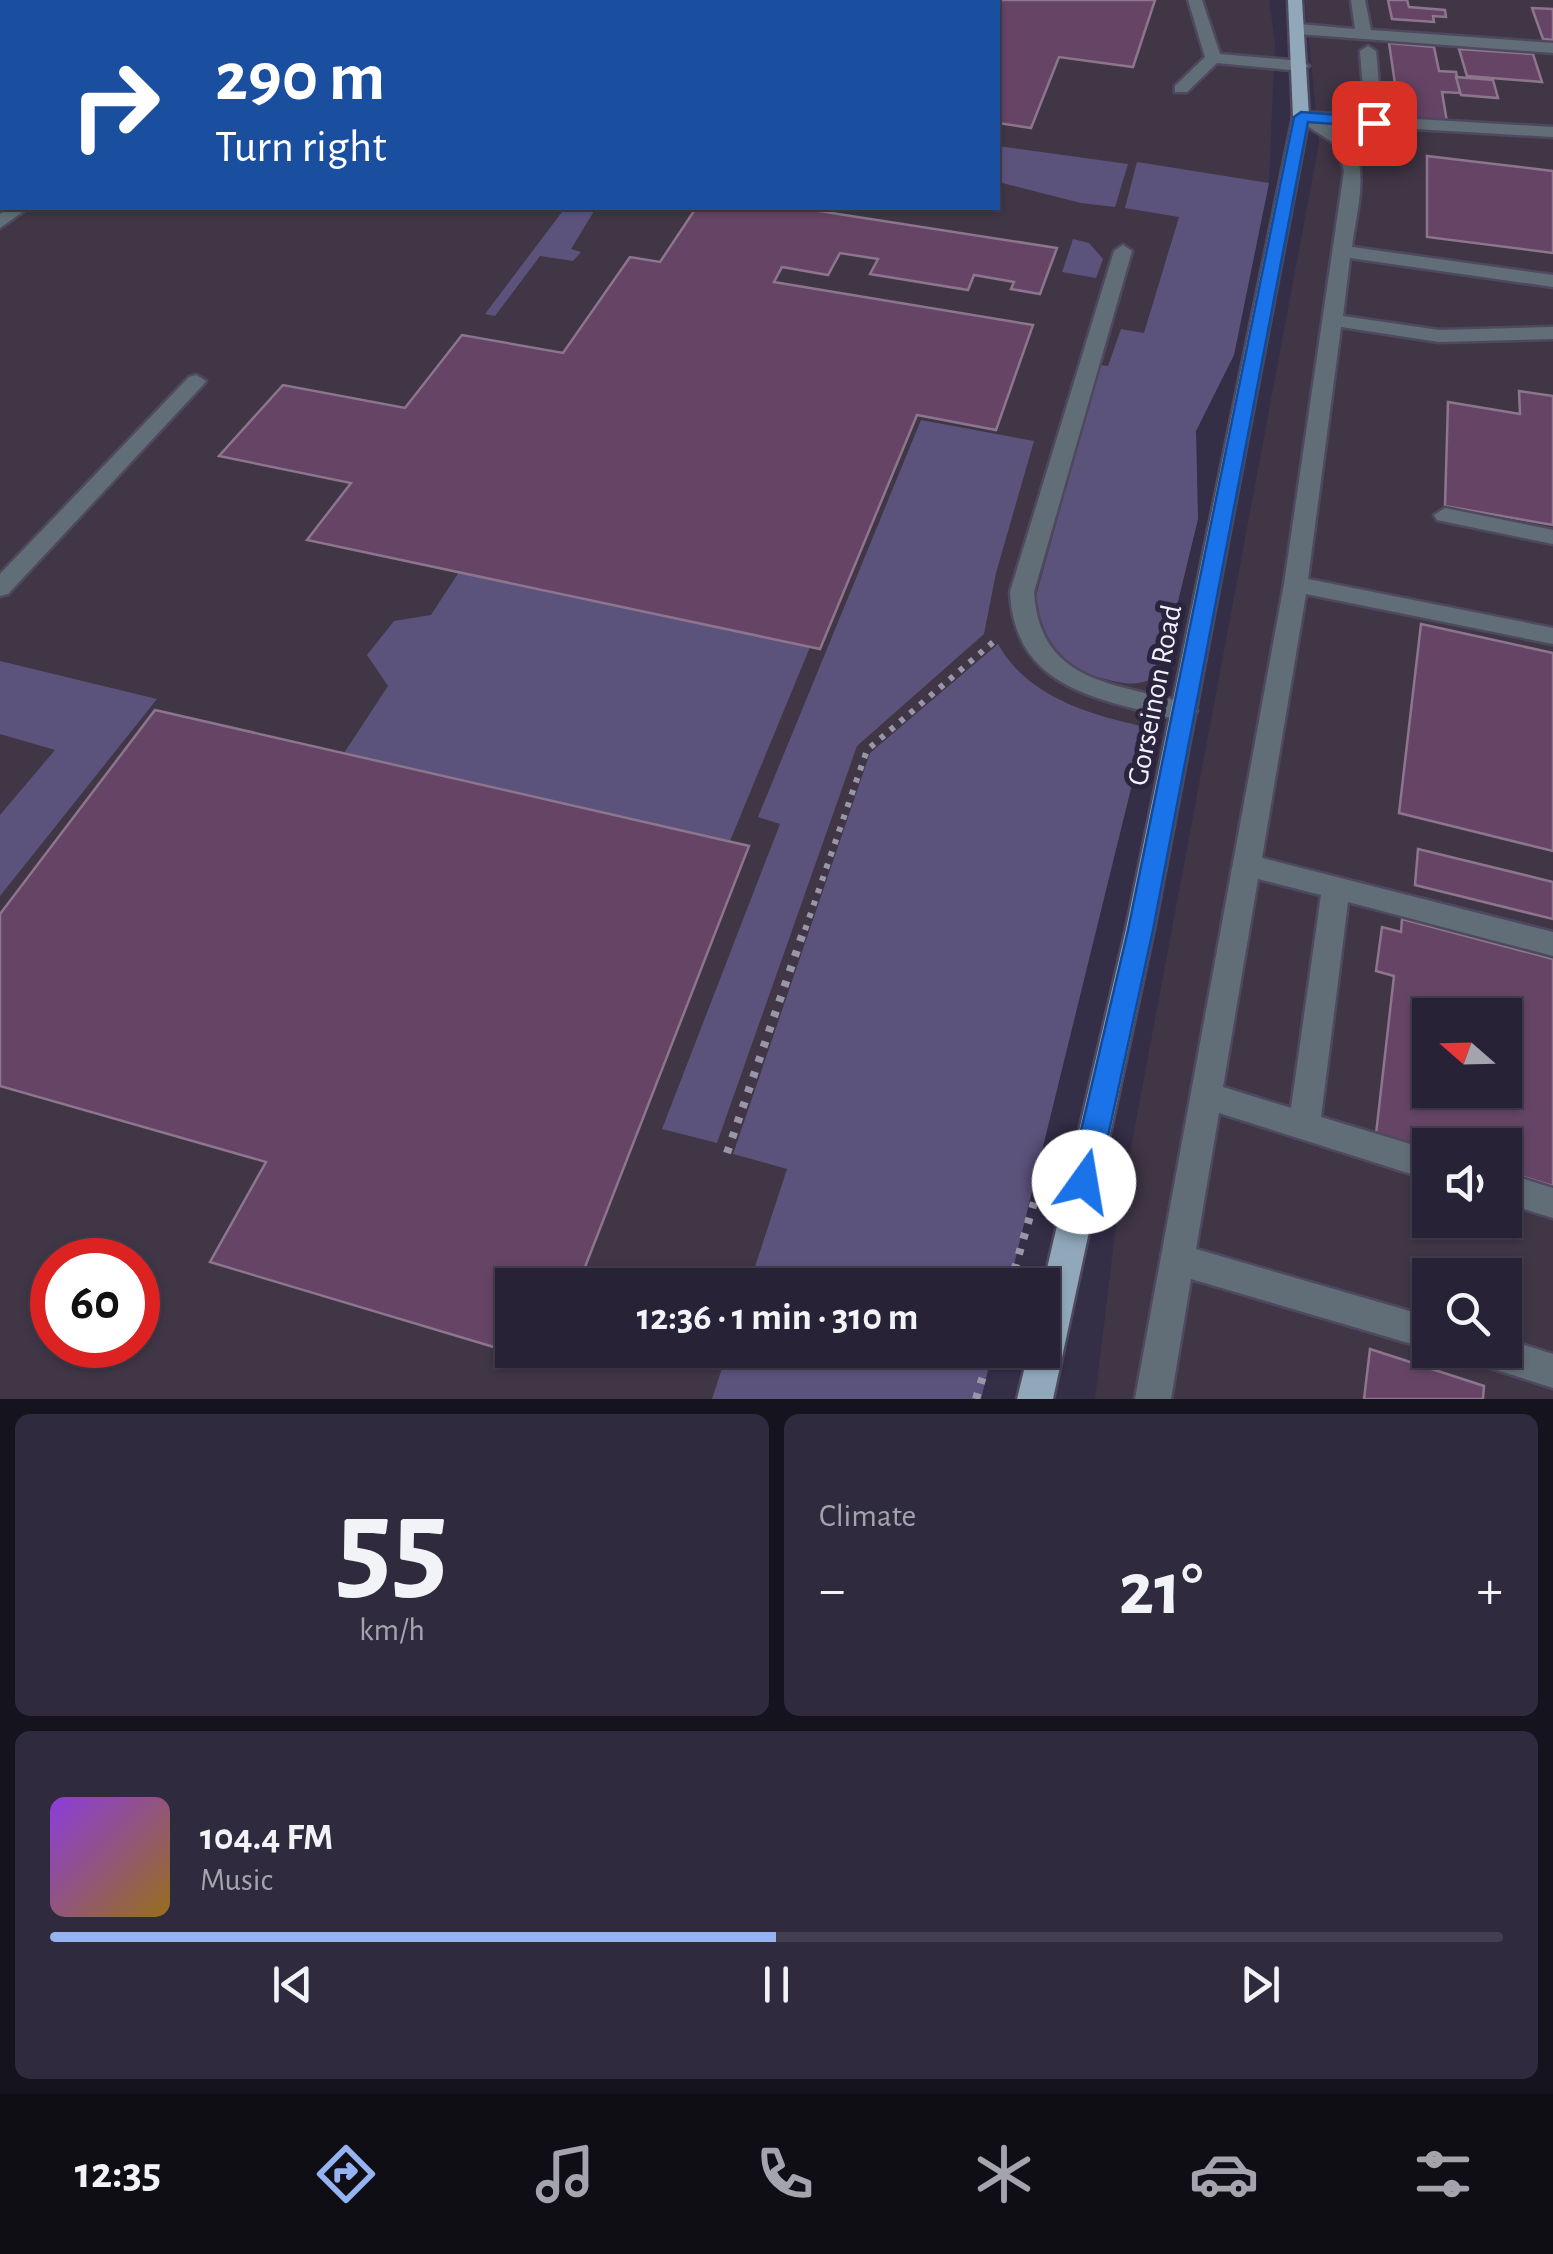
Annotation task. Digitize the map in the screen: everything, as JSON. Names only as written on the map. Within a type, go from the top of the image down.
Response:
[{"type":"main road","name":"Gorseinon Road","points":[[1035,1399],[1140,930],[1301,117],[1295,0]]},
{"type":"street","points":[[1195,0],[1212,58]]},
{"type":"street","points":[[1358,0],[1374,123]]},
{"type":"street","points":[[1298,29],[1366,42],[1553,48]]},
{"type":"street","points":[[1212,58],[1301,66]]},
{"type":"street","points":[[1182,88],[1212,58]]},
{"type":"street","points":[[1301,117],[1553,132]]},
{"type":"street","points":[[1153,1399],[1296,584],[1342,250],[1352,151],[1337,134],[1301,117]]},
{"type":"street","points":[[1342,250],[1553,281]]},
{"type":"street","points":[[1124,251],[1022,592],[1022,617],[1040,654],[1074,679],[1116,695],[1184,711]]},
{"type":"street","points":[[1332,320],[1438,336],[1553,333]]},
{"type":"street","points":[[0,588],[196,380]]},
{"type":"street","points":[[1446,515],[1553,537]]},
{"type":"street","points":[[1296,584],[1553,636]]},
{"type":"street","points":[[1246,866],[1553,944]]},
{"type":"street","points":[[1304,1126],[1336,888]]},
{"type":"street","points":[[1206,1095],[1412,1159]]},
{"type":"street","points":[[1522,1193],[1553,1203]]},
{"type":"street","points":[[1178,1259],[1412,1329]]},
{"type":"street","points":[[1522,1361],[1553,1370]]},
{"type":"path","points":[[727,1153],[868,750],[1022,617]]},
{"type":"path","points":[[976,1399],[985,1368]]},
{"type":"shaded area","points":[[1000,0],[1269,0],[1275,42],[1269,183],[1234,355],[1196,431],[1198,519],[1013,1268],[495,1268],[495,1368],[989,1368],[981,1399],[0,1399],[0,210],[1000,210]]},
{"type":"shaded area","points":[[1305,0],[1553,0],[1553,1399],[1095,1399],[1115,1233],[1319,143]]},
{"type":"shaded area","points":[[1000,146],[1128,164],[1115,207],[1081,203],[1000,183]]},
{"type":"shaded area","points":[[1137,162],[1269,183],[1234,355],[1196,431],[1198,519],[1160,676],[1133,684],[1090,675],[1066,665],[1043,641],[1031,614],[1100,365],[1108,366],[1121,329],[1144,333],[1179,217],[1125,208]]},
{"type":"shaded area","points":[[563,210],[595,210],[571,249],[581,252],[573,261],[540,256],[495,316],[485,314]]},
{"type":"shaded area","points":[[1073,239],[1089,243],[1103,259],[1096,278],[1062,272]]},
{"type":"shaded area","points":[[921,420],[1034,441],[996,573],[984,634],[857,746],[717,1143],[662,1129],[780,824],[758,817]]},
{"type":"shaded area","points":[[459,572],[810,647],[730,841],[344,753],[388,686],[367,655],[394,621],[431,615]]},
{"type":"shaded area","points":[[998,644],[1011,663],[1044,691],[1083,710],[1146,727],[1013,1268],[755,1268],[787,1169],[733,1154],[870,753]]},
{"type":"shaded area","points":[[0,661],[157,699],[0,896],[0,815],[55,750],[0,734]]},
{"type":"shaded area","points":[[722,1368],[989,1368],[981,1399],[712,1399]]},
{"type":"building","points":[[1000,0],[1155,0],[1133,67],[1059,57],[1031,128],[1000,123]]},
{"type":"building","points":[[1388,0],[1407,0],[1409,7],[1445,10],[1446,17],[1433,16],[1434,22],[1392,19]]},
{"type":"building","points":[[1532,8],[1553,9],[1553,40],[1543,39]]},
{"type":"building","points":[[1389,43],[1434,47],[1439,71],[1456,72],[1460,93],[1442,92],[1447,122],[1400,118]]},
{"type":"building","points":[[1459,49],[1533,54],[1542,82],[1467,76]]},
{"type":"building","points":[[1456,77],[1493,80],[1498,98],[1461,95]]},
{"type":"building","points":[[1427,156],[1553,171],[1553,253],[1427,237]]},
{"type":"building","points":[[695,210],[813,210],[1057,248],[1040,294],[1011,289],[1014,282],[974,275],[968,290],[870,274],[878,259],[840,253],[828,275],[782,267],[774,282],[1033,325],[996,430],[917,415],[820,649],[307,540],[351,483],[219,456],[283,385],[405,408],[462,335],[563,353],[630,257],[660,262]]},
{"type":"building","points":[[1519,391],[1553,396],[1553,525],[1445,506],[1448,402],[1520,414]]},
{"type":"building","points":[[1421,624],[1553,653],[1553,851],[1399,813]]},
{"type":"building","points":[[155,710],[749,846],[585,1268],[495,1268],[495,1347],[210,1262],[266,1162],[0,1086],[0,914]]},
{"type":"building","points":[[1418,849],[1553,882],[1553,919],[1415,885]]},
{"type":"building","points":[[1402,919],[1553,959],[1553,1186],[1522,1176],[1522,1128],[1412,1128],[1412,1144],[1376,1134],[1394,976],[1376,971],[1382,927],[1401,932]]},
{"type":"building","points":[[1370,1349],[1412,1363],[1412,1368],[1429,1368],[1484,1386],[1483,1399],[1364,1399]]},
{"type":"route","points":[[1084,1182],[1140,930],[1301,117],[1374,123]]}]
